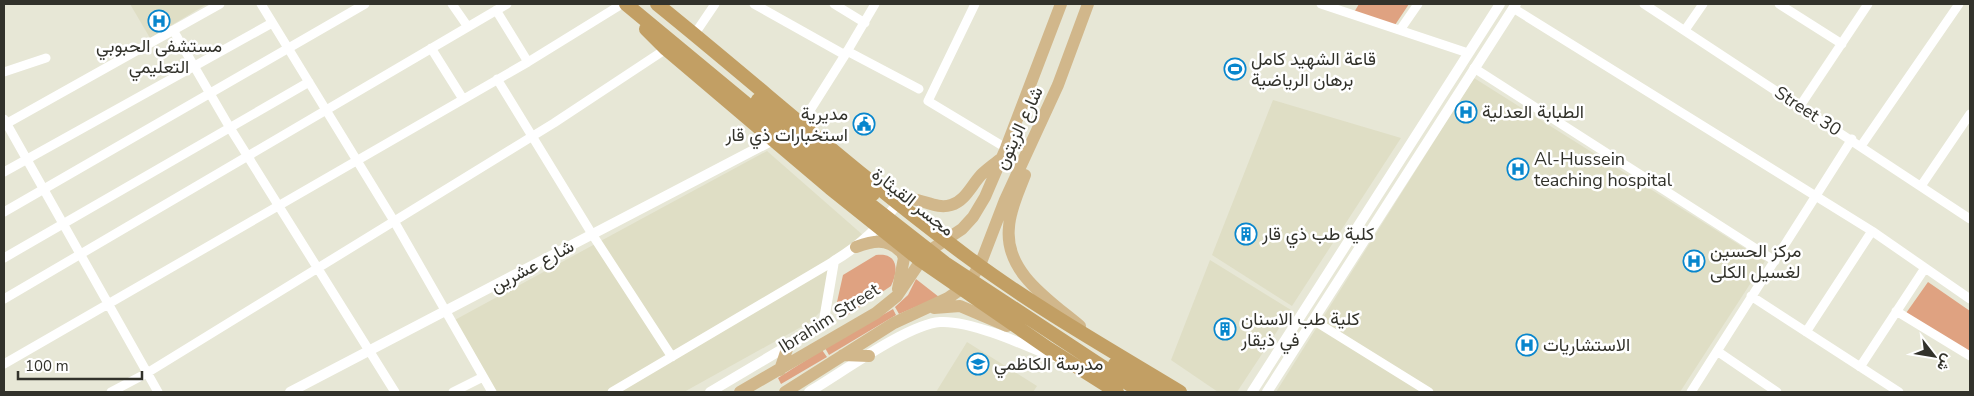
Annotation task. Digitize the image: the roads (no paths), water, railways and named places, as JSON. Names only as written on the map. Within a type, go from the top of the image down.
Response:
[{"type":"highway","points":[[625,4],[657,21]]},
{"type":"highway","points":[[625,4],[666,48],[773,140],[920,260],[1033,338],[1117,392]]},
{"type":"highway","points":[[645,4],[657,21]]},
{"type":"highway","points":[[657,4],[898,203],[980,265],[1107,348],[1180,392]]},
{"type":"highway","name":"مجسر القيثارة","points":[[657,21],[830,173],[945,263],[1140,392]]},
{"type":"highway","name":"مجسر القيثارة","points":[[657,21],[950,255],[1159,392]]},
{"type":"highway","points":[[1010,321],[1005,311],[1009,302],[1016,295],[1026,296]]},
{"type":"main road","name":"شارع الزيتون","points":[[945,239],[962,229],[973,217],[1004,153],[1061,4]]},
{"type":"main road","name":"شارع الزيتون","points":[[980,265],[993,227],[1058,85],[1088,4]]},
{"type":"main road","points":[[1058,85],[1015,201],[1009,226],[1009,248],[1020,270],[1038,292],[1107,348]]},
{"type":"main road","points":[[898,203],[910,198],[938,206],[955,204],[964,197],[1004,153]]},
{"type":"main road","name":"Ibrahim Street","points":[[740,392],[876,313],[893,299],[909,281],[920,260],[945,239]]},
{"type":"main road","points":[[893,299],[902,276],[904,258],[897,241]]},
{"type":"main road","points":[[856,247],[869,242],[887,242],[898,248],[904,258]]},
{"type":"main road","points":[[785,392],[894,323],[929,308],[961,289],[980,265]]},
{"type":"main road","points":[[929,308],[960,306],[1033,338]]},
{"type":"main road","points":[[780,370],[788,346]]},
{"type":"main road","points":[[843,355],[869,356]]},
{"type":"street","points":[[158,392],[5,123],[220,4]]},
{"type":"street","points":[[261,4],[394,221],[444,312],[492,392]]},
{"type":"street","points":[[4,212],[365,4]]},
{"type":"street","points":[[452,4],[468,27]]},
{"type":"street","points":[[4,299],[507,4]]},
{"type":"street","points":[[4,364],[528,62],[625,4]]},
{"type":"street","points":[[694,35],[715,4]]},
{"type":"street","points":[[754,4],[919,90]]},
{"type":"street","points":[[834,4],[865,23]]},
{"type":"street","points":[[802,123],[875,4]]},
{"type":"street","points":[[975,4],[928,101],[1004,153]]},
{"type":"street","points":[[1321,4],[1342,7],[1400,30],[1468,53]]},
{"type":"street","points":[[1400,30],[1418,4]]},
{"type":"street","points":[[1252,392],[1500,4]]},
{"type":"street","name":"Street 30","points":[[1644,4],[1970,219]]},
{"type":"street","points":[[1686,30],[1703,4]]},
{"type":"street","points":[[1780,4],[1842,44]]},
{"type":"street","points":[[1800,106],[1868,4]]},
{"type":"street","points":[[1861,146],[1959,4]]},
{"type":"street","points":[[1267,392],[1515,6],[1872,232],[1970,299]]},
{"type":"street","points":[[496,10],[528,62]]},
{"type":"street","points":[[4,172],[272,23]]},
{"type":"street","points":[[172,30],[247,156],[394,392]]},
{"type":"street","points":[[431,48],[463,99]]},
{"type":"street","points":[[111,392],[147,373],[531,137],[666,48]]},
{"type":"street","points":[[4,72],[46,58]]},
{"type":"street","points":[[1474,68],[1774,261]]},
{"type":"street","points":[[497,79],[592,234],[672,356]]},
{"type":"street","points":[[4,258],[309,82]]},
{"type":"street","points":[[1921,186],[1967,124],[1970,114]]},
{"type":"street","name":"شارع عشرين","points":[[290,392],[773,140]]},
{"type":"street","points":[[1691,392],[1852,140]]},
{"type":"street","points":[[612,392],[856,247],[879,227],[898,203]]},
{"type":"street","points":[[1806,332],[1872,232]]},
{"type":"street","points":[[710,392],[818,328],[824,320],[834,260]]},
{"type":"street","points":[[1860,367],[1925,268]]},
{"type":"street","points":[[1751,296],[1900,392]]},
{"type":"street","points":[[1896,311],[1970,356]]},
{"type":"street","points":[[1313,320],[1429,392]]},
{"type":"street","points":[[809,392],[901,335],[928,324],[941,322],[963,324],[987,332],[1080,369]]},
{"type":"street","points":[[1717,351],[1775,392]]},
{"type":"street","points":[[453,392],[483,377]]},
{"type":"place","name":"مستشفى الحبوبي التعليمي","points":[[159,21]]},
{"type":"place","name":"قاعة الشهيد كامل برهان الرياضية","points":[[1235,69]]},
{"type":"place","name":"الطبابة العدلية","points":[[1466,112]]},
{"type":"place","name":"مديرية استخبارات ذي قار","points":[[864,124]]},
{"type":"place","name":"Al-Hussein teaching hospital","points":[[1518,169]]},
{"type":"place","name":"كلية طب ذي قار","points":[[1246,234]]},
{"type":"place","name":"مركز الحسين لغسيل الكلى","points":[[1694,261]]},
{"type":"place","name":"كلية طب الاسنان في ذيقار","points":[[1225,329]]},
{"type":"place","name":"الاستشاريات","points":[[1527,345]]},
{"type":"place","name":"مدرسة الكاظمي","points":[[978,364]]}]
